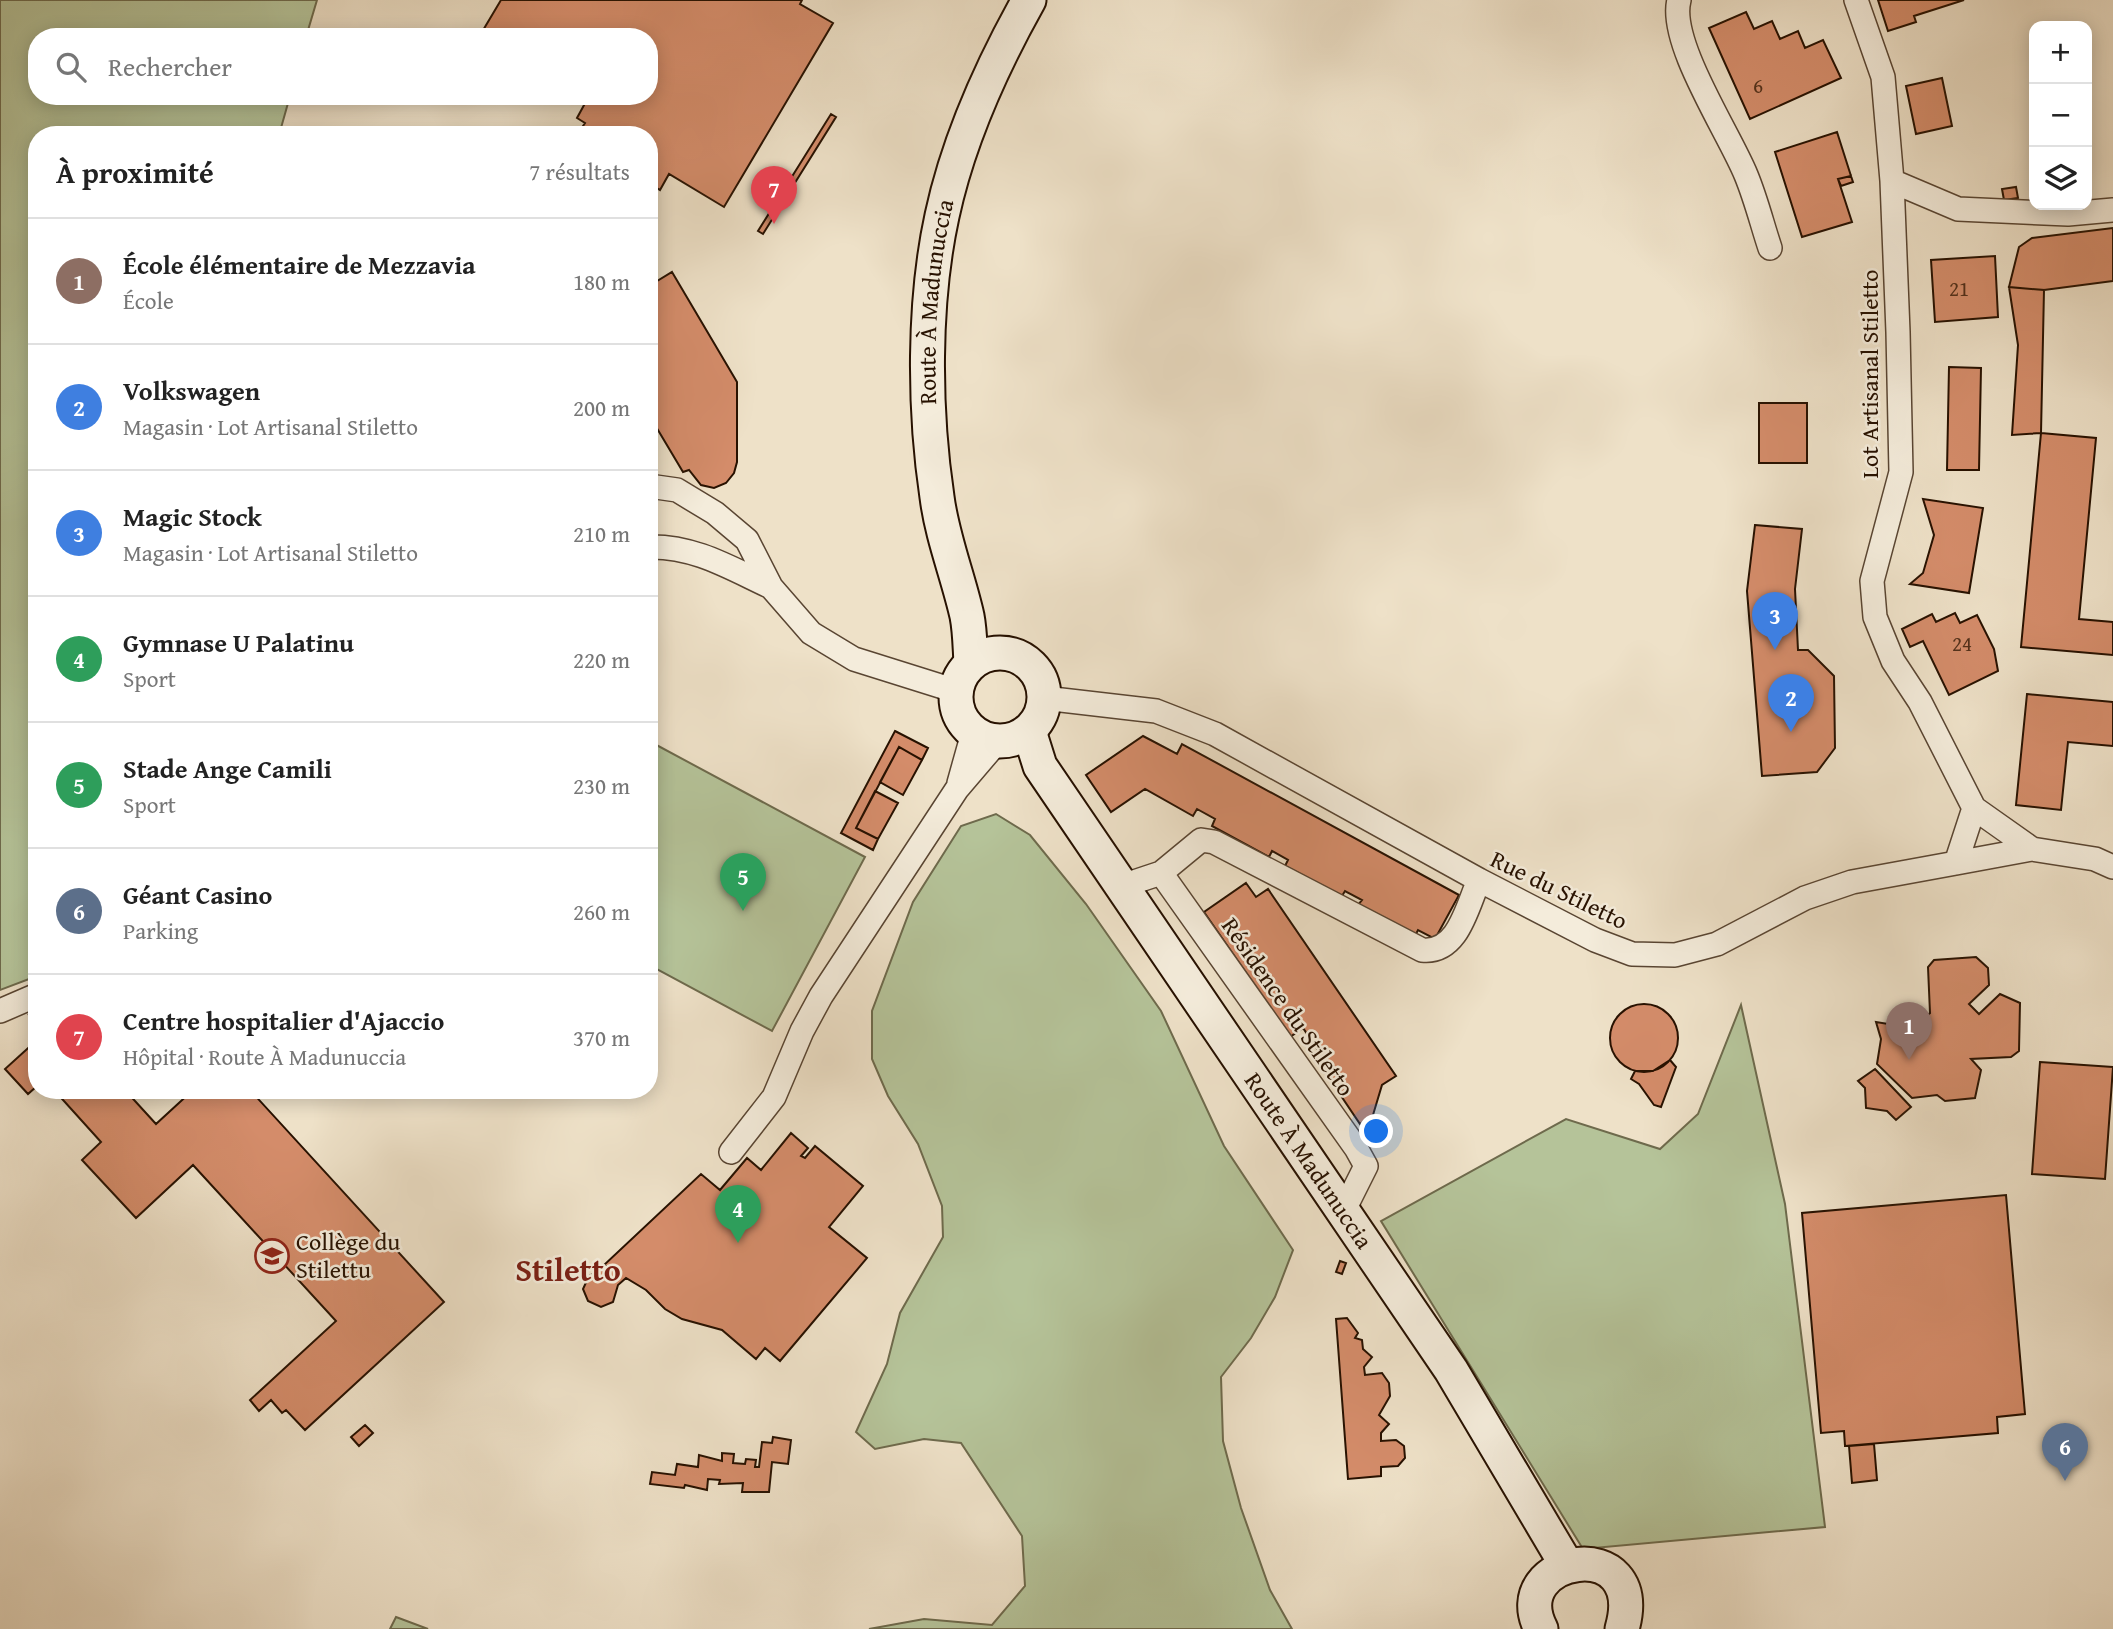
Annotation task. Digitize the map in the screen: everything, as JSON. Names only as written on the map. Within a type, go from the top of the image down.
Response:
[{"type":"main road","name":"Route À Madunuccia","points":[[975,669],[968,619],[937,498],[929,398],[930,305],[942,216],[960,153],[994,66],[1029,0]]},
{"type":"main road","points":[[1024,660],[1035,671],[1044,698],[1042,710],[1002,736],[959,714],[975,669],[1024,660]]},
{"type":"main road","name":"Route À Madunuccia","points":[[1002,736],[1040,766],[1344,1210],[1451,1370],[1566,1564]]},
{"type":"main road","points":[[1541,1629],[1536,1608],[1539,1590],[1550,1574],[1566,1564],[1588,1562],[1609,1570],[1623,1587],[1628,1609],[1622,1629]]},
{"type":"street","points":[[1679,0],[1677,23],[1686,50],[1746,175],[1770,248]]},
{"type":"street","name":"Lot Artisanal Stiletto","points":[[1856,0],[1883,77],[1892,181],[1901,472],[1872,581],[1875,617],[1893,661],[1920,702],[1974,808]]},
{"type":"street","points":[[1892,181],[1958,209],[2068,214],[2113,210]]},
{"type":"street","points":[[658,487],[677,490],[715,513],[747,540],[771,587],[811,633],[854,659],[975,669]]},
{"type":"street","points":[[658,547],[675,547],[699,553],[771,587]]},
{"type":"street","name":"Rue du Stiletto","points":[[1044,698],[1076,699],[1156,711],[1215,734],[1479,880],[1595,940],[1632,954],[1675,955],[1717,944],[1805,898],[1852,882],[2032,849],[2095,859],[2113,866]]},
{"type":"street","points":[[732,1152],[774,1097],[802,1031],[821,996],[957,789],[1002,736]]},
{"type":"street","points":[[1956,863],[1974,808],[2032,849]]},
{"type":"street","points":[[1122,886],[1161,873],[1201,840],[1214,842],[1422,950],[1436,952],[1450,943],[1479,880]]},
{"type":"street","name":"Résidence du Stiletto","points":[[1161,873],[1366,1166],[1344,1210]]},
{"type":"street","points":[[0,1011],[28,999]]},
{"type":"green space","points":[[0,0],[317,0],[309,28],[28,28],[28,105],[287,105],[282,126],[28,126],[28,979],[0,990]]},
{"type":"green space","points":[[658,746],[865,857],[772,1031],[658,970]]},
{"type":"green space","points":[[996,814],[1030,835],[1086,904],[1161,1011],[1224,1146],[1293,1250],[1275,1297],[1251,1338],[1221,1377],[1223,1441],[1241,1508],[1270,1590],[1292,1629],[869,1629],[924,1619],[992,1625],[1025,1586],[1022,1536],[961,1443],[924,1439],[875,1449],[856,1432],[887,1364],[900,1313],[943,1237],[942,1206],[918,1144],[888,1096],[872,1059],[872,1011],[913,902],[961,826]]},
{"type":"green space","points":[[1741,1005],[1785,1204],[1825,1527],[1583,1549],[1381,1221],[1566,1119],[1660,1149],[1698,1114]]},
{"type":"green space","points":[[396,1617],[428,1629],[390,1629]]},
{"type":"building","points":[[501,0],[802,0],[800,4],[833,23],[724,207],[669,174],[660,190],[658,189],[658,126],[583,126],[585,123],[577,118],[584,105],[658,105],[658,28],[484,28]]},
{"type":"building","points":[[1878,0],[1964,0],[1914,16],[1916,22],[1888,31]]},
{"type":"building","points":[[1746,12],[1754,29],[1772,21],[1780,39],[1798,31],[1805,48],[1823,40],[1841,78],[1750,119],[1709,28]]},
{"type":"building","points":[[1942,78],[1952,126],[1916,134],[1906,86]]},
{"type":"building","points":[[831,114],[836,117],[763,234],[758,231]]},
{"type":"building","points":[[1837,132],[1851,176],[1838,179],[1852,222],[1802,237],[1775,152]]},
{"type":"building","points":[[1851,176],[1853,182],[1841,186],[1838,179]]},
{"type":"building","points":[[2016,187],[2018,198],[2004,200],[2002,189]]},
{"type":"building","points":[[2113,228],[2113,281],[2044,290],[2009,287],[2019,247],[2032,238]]},
{"type":"building","points":[[1995,256],[1998,317],[1935,322],[1931,260]]},
{"type":"building","points":[[672,272],[737,382],[737,462],[734,473],[726,483],[714,488],[701,485],[689,470],[683,472],[658,430],[658,281]]},
{"type":"building","points":[[2009,287],[2044,290],[2041,433],[2012,435],[2018,345]]},
{"type":"building","points":[[1949,367],[1981,368],[1979,470],[1947,470]]},
{"type":"building","points":[[1759,403],[1807,403],[1807,463],[1759,463]]},
{"type":"building","points":[[2041,433],[2096,438],[2079,619],[2113,622],[2113,655],[2021,647]]},
{"type":"building","points":[[1923,499],[1983,508],[1969,593],[1910,584],[1923,573],[1934,535]]},
{"type":"building","points":[[1755,525],[1802,529],[1795,589],[1798,650],[1808,650],[1834,676],[1835,748],[1817,772],[1762,776],[1747,591]]},
{"type":"building","points":[[1955,613],[1960,623],[1977,615],[1994,649],[1998,671],[1949,695],[1923,641],[1910,647],[1902,629],[1932,614],[1936,622]]},
{"type":"building","points":[[2027,694],[2113,702],[2113,746],[2068,742],[2061,810],[2016,805]]},
{"type":"building","points":[[895,731],[928,748],[922,760],[899,747],[856,828],[878,839],[873,850],[841,833]]},
{"type":"building","points":[[1143,736],[1177,754],[1182,744],[1459,895],[1435,939],[1418,930],[1415,936],[1358,905],[1362,900],[1345,891],[1342,896],[1285,866],[1288,860],[1272,851],[1269,857],[1212,826],[1215,819],[1197,809],[1193,816],[1145,789],[1111,812],[1086,775]]},
{"type":"building","points":[[899,747],[922,760],[903,795],[880,782]]},
{"type":"building","points":[[875,791],[898,803],[878,839],[856,828]]},
{"type":"building","points":[[1246,883],[1256,897],[1268,889],[1396,1076],[1382,1085],[1373,1115],[1360,1124],[1329,1078],[1334,1074],[1303,1028],[1290,1037],[1204,912]]},
{"type":"building","points":[[1976,957],[1988,968],[1989,985],[1969,1004],[1979,1014],[2000,994],[2020,1003],[2019,1051],[2011,1057],[1971,1059],[1981,1070],[1975,1098],[1945,1101],[1937,1095],[1912,1098],[1877,1064],[1881,1039],[1876,1022],[1888,1024],[1902,1012],[1916,1026],[1930,1013],[1928,967],[1934,960]]},
{"type":"building","points":[[1637,1004],[1651,1004],[1663,1009],[1673,1019],[1678,1038],[1673,1057],[1663,1067],[1651,1072],[1637,1072],[1625,1067],[1615,1057],[1610,1045],[1610,1031],[1615,1019],[1625,1009]]},
{"type":"building","points":[[28,1048],[28,1094],[5,1069]]},
{"type":"building","points":[[1670,1060],[1676,1067],[1661,1107],[1654,1105],[1639,1084],[1631,1079],[1635,1071],[1653,1071]]},
{"type":"building","points":[[2040,1062],[2113,1067],[2105,1179],[2032,1174]]},
{"type":"building","points":[[1875,1069],[1911,1107],[1896,1120],[1887,1111],[1866,1108],[1865,1088],[1858,1081]]},
{"type":"building","points":[[62,1099],[133,1099],[156,1124],[183,1099],[258,1099],[444,1302],[305,1430],[286,1410],[282,1413],[271,1400],[259,1411],[250,1400],[336,1321],[193,1165],[136,1218],[82,1160],[101,1142]]},
{"type":"building","points":[[791,1133],[808,1148],[801,1156],[805,1158],[815,1146],[863,1186],[829,1227],[867,1258],[780,1361],[765,1348],[756,1359],[722,1330],[682,1319],[665,1309],[646,1290],[626,1278],[618,1285],[613,1302],[601,1307],[588,1301],[583,1289],[589,1276],[607,1266],[604,1265],[701,1174],[720,1190],[747,1158],[761,1170]]},
{"type":"building","points":[[2006,1195],[2025,1414],[1997,1417],[1998,1433],[1845,1446],[1844,1431],[1821,1433],[1802,1213]]},
{"type":"building","points":[[1340,1261],[1346,1263],[1342,1274],[1336,1272]]},
{"type":"building","points":[[1347,1318],[1358,1333],[1355,1338],[1362,1340],[1363,1349],[1372,1357],[1364,1367],[1365,1375],[1382,1373],[1389,1383],[1390,1396],[1379,1415],[1389,1424],[1381,1433],[1381,1441],[1396,1440],[1404,1446],[1405,1458],[1398,1466],[1381,1467],[1381,1476],[1348,1479],[1336,1319]]},
{"type":"building","points":[[365,1425],[373,1433],[359,1446],[351,1437]]},
{"type":"building","points":[[773,1437],[791,1440],[788,1464],[772,1462],[769,1492],[742,1492],[743,1483],[719,1484],[720,1480],[708,1479],[707,1490],[685,1485],[684,1488],[650,1484],[652,1472],[675,1475],[677,1464],[698,1467],[699,1455],[722,1461],[722,1453],[734,1454],[733,1463],[745,1464],[746,1459],[756,1460],[755,1467],[759,1467],[762,1442],[772,1443]]},
{"type":"building","points":[[1874,1444],[1877,1480],[1852,1483],[1849,1446]]},
{"type":"place","name":"Centre hospitalier d'Ajaccio","points":[[774,224]]},
{"type":"place","name":"Magic Stock","points":[[1775,650]]},
{"type":"place","name":"Volkswagen","points":[[1791,732]]},
{"type":"place","name":"Stade Ange Camili","points":[[743,911]]},
{"type":"place","name":"École élémentaire de Mezzavia","points":[[1909,1060]]},
{"type":"place","name":"Gymnase U Palatinu","points":[[738,1243]]},
{"type":"place","name":"Collège du Stilettu","points":[[272,1256]]},
{"type":"place","name":"Géant Casino","points":[[2065,1481]]},
{"type":"district","name":"Stiletto","points":[[568,1270]]}]
